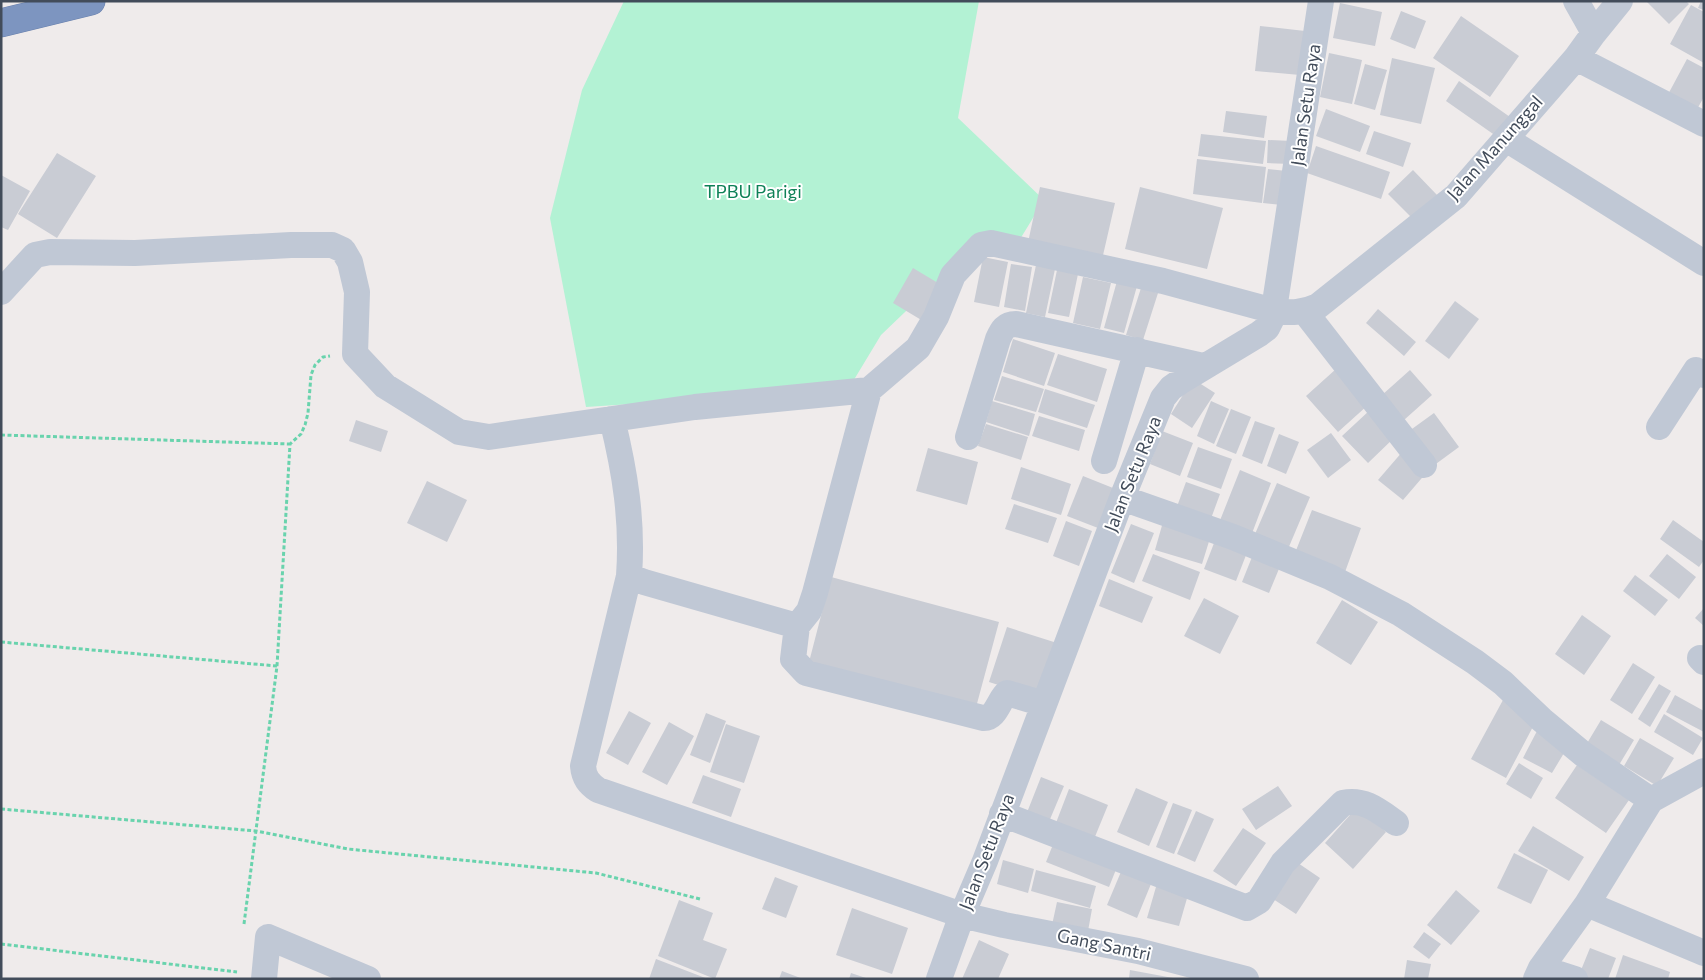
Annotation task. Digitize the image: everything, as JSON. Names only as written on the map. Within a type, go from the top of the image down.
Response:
[{"type":"highway","points":[[1,23],[91,1]]},
{"type":"street","name":"Jalan Setu Raya","points":[[940,979],[962,914],[985,861],[1122,498],[1163,398],[1170,388],[1267,328],[1274,311],[1321,1]]},
{"type":"street","points":[[1576,1],[1594,33]]},
{"type":"street","name":"Jalan Manunggal","points":[[1306,312],[1318,306],[1456,196],[1576,58],[1620,1]]},
{"type":"street","points":[[1576,58],[1704,124]]},
{"type":"street","points":[[1506,139],[1704,263]]},
{"type":"street","points":[[1044,704],[1007,693],[992,716],[983,718],[806,673],[793,659],[797,626],[809,611],[815,593],[869,390],[918,348],[936,317],[953,275],[966,258],[981,245],[991,243],[1163,281],[1274,311],[1306,312],[1424,465]]},
{"type":"street","points":[[1,292],[35,255],[50,252],[135,253],[291,245],[332,245],[343,250],[350,262],[357,292],[355,354],[385,386],[460,432],[489,437],[695,407],[869,390]]},
{"type":"street","points":[[968,437],[998,339],[1002,330],[1009,324],[1137,350],[1204,366]]},
{"type":"street","points":[[1104,461],[1137,350]]},
{"type":"street","points":[[1659,427],[1696,370],[1704,375]]},
{"type":"street","name":"Gang Santri","points":[[612,420],[620,454],[631,524],[629,576],[583,766],[586,778],[591,785],[598,790],[962,914],[1004,925],[1138,951],[1203,974],[1246,979]]},
{"type":"street","points":[[1122,498],[1233,538],[1330,576],[1401,614],[1489,673],[1583,754],[1651,800]]},
{"type":"street","points":[[629,576],[797,626]]},
{"type":"street","points":[[1575,979],[1538,973],[1587,904],[1651,800],[1704,771]]},
{"type":"street","points":[[1002,814],[1247,908],[1252,907],[1259,901],[1283,863],[1343,803],[1353,801],[1364,803],[1396,823]]},
{"type":"street","points":[[1587,904],[1704,953]]},
{"type":"street","points":[[264,979],[268,937],[368,979]]},
{"type":"path","points":[[1,435],[290,444],[301,434],[305,425],[308,413],[311,375],[316,365],[323,357],[355,354]]},
{"type":"path","points":[[244,925],[277,666],[290,444]]},
{"type":"path","points":[[1,642],[277,666]]},
{"type":"path","points":[[1,810],[256,831],[348,849],[596,873],[700,899]]},
{"type":"path","points":[[1,944],[238,972],[237,979]]},
{"type":"green space","name":"TPBU Parigi","points":[[624,1],[979,1],[958,118],[1044,200],[1014,249],[974,246],[881,335],[852,383],[813,392],[586,407],[550,218],[582,90]]},
{"type":"building","points":[[1646,1],[1686,1],[1689,4],[1669,24]]},
{"type":"building","points":[[1701,1],[1704,1],[1704,10],[1698,8]]},
{"type":"building","points":[[1340,3],[1382,12],[1375,46],[1333,38]]},
{"type":"building","points":[[1691,5],[1704,12],[1704,63],[1670,44]]},
{"type":"building","points":[[1401,11],[1426,21],[1415,49],[1390,39]]},
{"type":"building","points":[[1461,16],[1519,56],[1490,97],[1433,58]]},
{"type":"building","points":[[1260,26],[1305,31],[1300,75],[1255,71]]},
{"type":"building","points":[[1329,53],[1362,60],[1352,104],[1320,97]]},
{"type":"building","points":[[1392,58],[1435,68],[1421,124],[1380,115]]},
{"type":"building","points":[[1687,59],[1704,68],[1704,97],[1693,116],[1665,100]]},
{"type":"building","points":[[1365,64],[1387,70],[1375,110],[1354,104]]},
{"type":"building","points":[[1459,81],[1510,117],[1496,136],[1446,101]]},
{"type":"building","points":[[1326,109],[1370,126],[1360,152],[1316,136]]},
{"type":"building","points":[[1226,111],[1267,116],[1264,138],[1223,132]]},
{"type":"building","points":[[1374,131],[1411,143],[1403,167],[1366,154]]},
{"type":"building","points":[[1201,134],[1266,141],[1263,164],[1198,156]]},
{"type":"building","points":[[1268,140],[1292,141],[1291,164],[1267,163]]},
{"type":"building","points":[[1316,146],[1390,172],[1381,199],[1307,173]]},
{"type":"building","points":[[57,153],[96,176],[57,238],[18,214]]},
{"type":"building","points":[[1197,159],[1266,167],[1262,203],[1193,194]]},
{"type":"building","points":[[1268,169],[1287,171],[1282,205],[1263,203]]},
{"type":"building","points":[[1413,170],[1437,195],[1413,219],[1388,194]]},
{"type":"building","points":[[1,175],[30,191],[8,230],[1,227]]},
{"type":"building","points":[[1040,187],[1115,203],[1101,264],[1027,247]]},
{"type":"building","points":[[1140,187],[1223,208],[1207,269],[1125,249]]},
{"type":"building","points":[[983,257],[1008,262],[999,307],[974,302]]},
{"type":"building","points":[[1011,264],[1032,267],[1025,311],[1004,307]]},
{"type":"building","points":[[1036,265],[1055,269],[1045,317],[1026,313]]},
{"type":"building","points":[[913,268],[943,286],[923,321],[893,303]]},
{"type":"building","points":[[1057,270],[1078,274],[1069,317],[1048,313]]},
{"type":"building","points":[[1083,277],[1111,283],[1100,329],[1073,323]]},
{"type":"building","points":[[1117,281],[1137,286],[1124,333],[1104,328]]},
{"type":"building","points":[[1141,288],[1158,293],[1143,340],[1126,335]]},
{"type":"building","points":[[1455,301],[1479,319],[1449,359],[1425,341]]},
{"type":"building","points":[[1378,309],[1416,342],[1404,356],[1366,323]]},
{"type":"building","points":[[1013,339],[1055,353],[1044,386],[1003,372]]},
{"type":"building","points":[[1058,354],[1107,369],[1097,402],[1047,385]]},
{"type":"building","points":[[1336,369],[1368,405],[1338,432],[1306,396]]},
{"type":"building","points":[[1410,370],[1432,395],[1404,420],[1382,395]]},
{"type":"building","points":[[1002,376],[1044,389],[1036,412],[994,400]]},
{"type":"building","points":[[1193,379],[1215,393],[1192,428],[1171,414]]},
{"type":"building","points":[[1045,389],[1095,405],[1087,428],[1038,412]]},
{"type":"building","points":[[992,401],[1035,414],[1029,436],[986,422]]},
{"type":"building","points":[[1211,401],[1229,409],[1214,444],[1197,436]]},
{"type":"building","points":[[1231,409],[1251,417],[1236,454],[1216,446]]},
{"type":"building","points":[[1370,410],[1395,437],[1368,463],[1342,436]]},
{"type":"building","points":[[1434,413],[1459,447],[1429,469],[1405,434]]},
{"type":"building","points":[[1039,416],[1085,430],[1079,451],[1032,436]]},
{"type":"building","points":[[356,420],[388,431],[381,452],[349,441]]},
{"type":"building","points":[[1255,421],[1275,428],[1262,464],[1242,456]]},
{"type":"building","points":[[986,424],[1028,437],[1021,460],[978,446]]},
{"type":"building","points":[[1162,431],[1193,443],[1180,476],[1150,464]]},
{"type":"building","points":[[1331,433],[1351,460],[1328,478],[1307,450]]},
{"type":"building","points":[[1279,434],[1299,442],[1286,474],[1267,466]]},
{"type":"building","points":[[1198,447],[1232,459],[1221,489],[1187,477]]},
{"type":"building","points":[[928,448],[978,462],[967,505],[916,491]]},
{"type":"building","points":[[1403,451],[1427,472],[1403,500],[1378,480]]},
{"type":"building","points":[[1021,467],[1071,484],[1061,515],[1011,499]]},
{"type":"building","points":[[1240,470],[1271,483],[1251,536],[1219,523]]},
{"type":"building","points":[[1083,476],[1113,488],[1098,528],[1067,516]]},
{"type":"building","points":[[427,481],[467,500],[447,542],[407,523]]},
{"type":"building","points":[[1186,482],[1220,494],[1209,524],[1175,512]]},
{"type":"building","points":[[1277,483],[1310,497],[1288,549],[1255,534]]},
{"type":"building","points":[[1014,504],[1057,518],[1048,543],[1005,529]]},
{"type":"building","points":[[1312,510],[1361,528],[1345,572],[1295,553]]},
{"type":"building","points":[[1673,520],[1704,542],[1704,560],[1699,567],[1660,539]]},
{"type":"building","points":[[1066,521],[1092,531],[1079,566],[1053,556]]},
{"type":"building","points":[[1163,522],[1211,535],[1202,564],[1155,550]]},
{"type":"building","points":[[1131,524],[1154,533],[1134,583],[1111,573]]},
{"type":"building","points":[[1216,538],[1248,550],[1236,581],[1204,569]]},
{"type":"building","points":[[1254,552],[1281,564],[1269,593],[1242,582]]},
{"type":"building","points":[[1153,554],[1200,572],[1190,600],[1142,581]]},
{"type":"building","points":[[1667,554],[1696,577],[1679,599],[1649,576]]},
{"type":"building","points":[[1635,575],[1668,600],[1655,616],[1623,591]]},
{"type":"building","points":[[831,577],[999,622],[975,711],[808,666]]},
{"type":"building","points":[[1109,579],[1153,597],[1142,623],[1099,606]]},
{"type":"building","points":[[1204,598],[1239,616],[1220,654],[1184,636]]},
{"type":"building","points":[[1342,600],[1378,622],[1351,665],[1316,643]]},
{"type":"building","points":[[1704,608],[1704,626],[1695,618]]},
{"type":"building","points":[[1582,615],[1611,636],[1584,675],[1555,654]]},
{"type":"building","points":[[1007,627],[1057,643],[1039,698],[989,682]]},
{"type":"building","points":[[1633,663],[1655,677],[1632,714],[1610,700]]},
{"type":"building","points":[[1659,684],[1671,691],[1650,727],[1638,719]]},
{"type":"building","points":[[1675,695],[1704,711],[1704,732],[1666,712]]},
{"type":"building","points":[[1503,700],[1537,719],[1506,778],[1471,759]]},
{"type":"building","points":[[629,711],[651,723],[628,765],[606,753]]},
{"type":"building","points":[[706,713],[726,721],[710,763],[690,755]]},
{"type":"building","points":[[1664,714],[1703,738],[1693,755],[1654,732]]},
{"type":"building","points":[[1601,720],[1634,740],[1619,765],[1586,745]]},
{"type":"building","points":[[669,722],[694,736],[667,785],[642,772]]},
{"type":"building","points":[[726,724],[760,736],[744,783],[710,772]]},
{"type":"building","points":[[1537,731],[1567,748],[1552,773],[1523,758]]},
{"type":"building","points":[[1640,738],[1674,758],[1657,786],[1624,766]]},
{"type":"building","points":[[1519,763],[1543,778],[1531,799],[1506,784]]},
{"type":"building","points":[[1577,765],[1629,800],[1606,833],[1555,798]]},
{"type":"building","points":[[703,775],[741,789],[731,817],[692,803]]},
{"type":"building","points":[[1041,777],[1064,786],[1048,824],[1026,815]]},
{"type":"building","points":[[1278,786],[1292,806],[1256,830],[1242,809]]},
{"type":"building","points":[[1136,788],[1168,802],[1149,846],[1117,832]]},
{"type":"building","points":[[1069,789],[1108,805],[1092,844],[1054,828]]},
{"type":"building","points":[[1173,803],[1192,810],[1174,854],[1156,847]]},
{"type":"building","points":[[1358,806],[1386,832],[1353,869],[1325,843]]},
{"type":"building","points":[[1196,811],[1214,819],[1195,862],[1177,854]]},
{"type":"building","points":[[1533,826],[1584,857],[1569,881],[1518,851]]},
{"type":"building","points":[[1243,828],[1266,843],[1236,886],[1213,871]]},
{"type":"building","points":[[1054,842],[1117,867],[1109,887],[1046,862]]},
{"type":"building","points":[[1514,853],[1548,870],[1531,904],[1497,888]]},
{"type":"building","points":[[1003,860],[1034,869],[1028,893],[997,884]]},
{"type":"building","points":[[1295,861],[1320,878],[1296,914],[1270,897]]},
{"type":"building","points":[[1123,867],[1153,879],[1137,918],[1107,905]]},
{"type":"building","points":[[1036,870],[1096,886],[1090,908],[1031,891]]},
{"type":"building","points":[[775,877],[798,886],[786,918],[762,909]]},
{"type":"building","points":[[1158,880],[1190,888],[1179,926],[1147,918]]},
{"type":"building","points":[[1456,890],[1480,911],[1451,945],[1427,925]]},
{"type":"building","points":[[679,900],[713,913],[703,940],[727,949],[715,979],[658,956]]},
{"type":"building","points":[[1057,902],[1092,909],[1088,931],[1052,925]]},
{"type":"building","points":[[852,908],[908,928],[892,974],[836,955]]},
{"type":"building","points":[[1424,932],[1441,944],[1429,959],[1413,947]]},
{"type":"building","points":[[979,940],[1009,954],[998,979],[962,979]]},
{"type":"building","points":[[1590,948],[1616,958],[1608,979],[1590,979],[1579,975]]},
{"type":"building","points":[[1623,955],[1670,972],[1668,979],[1615,979]]},
{"type":"building","points":[[656,959],[708,979],[649,979]]},
{"type":"building","points":[[1407,960],[1431,964],[1428,979],[1404,979]]},
{"type":"building","points":[[1130,970],[1173,978],[1173,979],[1129,979]]},
{"type":"building","points":[[782,971],[803,979],[779,979]]},
{"type":"building","points":[[851,973],[866,978],[866,979],[849,979]]}]
